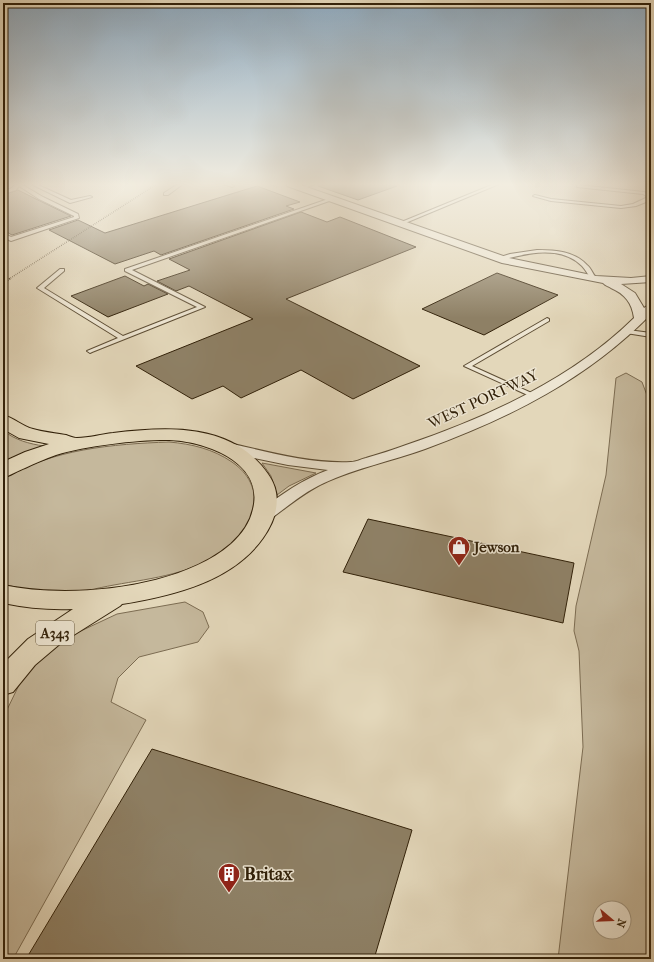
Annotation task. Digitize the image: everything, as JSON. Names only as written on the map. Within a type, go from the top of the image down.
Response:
[{"type":"main road","points":[[3,421],[15,429],[31,436],[82,444]]},
{"type":"main road","points":[[3,471],[35,456],[82,444],[140,436],[179,435],[205,440],[229,448],[249,463],[264,484],[266,496],[263,516],[258,528],[249,541],[228,559],[195,577],[160,587],[119,596],[56,601],[27,600],[3,594]]},
{"type":"main road","name":"A343","points":[[3,684],[9,675],[30,653],[48,638],[72,622],[119,596]]},
{"type":"street","points":[[417,229],[497,259],[594,278],[631,281],[651,279]]},
{"type":"street","points":[[594,278],[619,286],[629,293],[637,305],[640,319]]},
{"type":"street","name":"WEST PORTWAY","points":[[352,466],[420,446],[483,420],[534,396],[588,363],[628,332],[651,307]]},
{"type":"street","points":[[229,448],[294,461],[332,466],[352,466]]},
{"type":"street","points":[[263,516],[306,486],[352,466]]},
{"type":"lane","points":[[3,235],[11,239],[43,229]]},
{"type":"lane","points":[[90,351],[202,307],[127,270],[246,229]]},
{"type":"lane","points":[[497,259],[532,251],[571,255],[584,263],[594,278]]},
{"type":"lane","points":[[62,270],[40,288],[122,338]]},
{"type":"lane","points":[[534,396],[466,366],[547,320]]},
{"type":"lane","points":[[628,332],[651,335]]},
{"type":"path","points":[[3,283],[87,229]]},
{"type":"shaded area","points":[[626,373],[642,382],[651,406],[651,959],[558,959],[583,747],[579,651],[574,631],[576,606],[606,475],[616,378]]},
{"type":"shaded area","points":[[3,430],[22,441],[44,446],[3,464]]},
{"type":"shaded area","points":[[169,442],[186,444],[210,450],[225,457],[243,472],[250,482],[254,493],[254,505],[251,517],[245,528],[227,548],[215,557],[201,564],[173,574],[82,591],[69,593],[47,592],[3,584],[3,479],[42,461],[83,450],[126,444]]},
{"type":"shaded area","points":[[262,463],[316,473],[289,486],[277,495],[271,476]]},
{"type":"shaded area","points":[[185,602],[203,612],[209,627],[198,642],[139,657],[118,678],[111,702],[146,720],[13,959],[3,959],[3,718],[19,685],[41,657],[68,637],[117,614]]},
{"type":"building","points":[[3,229],[31,229],[12,235]]},
{"type":"building","points":[[96,229],[105,233],[118,229],[236,229],[161,255],[154,251],[115,264],[49,230]]},
{"type":"building","points":[[254,229],[370,229],[416,247],[286,299],[420,366],[353,399],[301,370],[241,398],[223,386],[192,399],[136,366],[253,319],[189,286],[176,291],[157,281],[190,270],[169,259]]},
{"type":"building","points":[[497,273],[558,295],[484,335],[422,309]]},
{"type":"building","points":[[125,276],[144,286],[148,284],[168,294],[108,317],[71,296]]},
{"type":"building","name":"Jewson","points":[[368,519],[574,563],[563,623],[343,572]]},
{"type":"building","name":"Britax","points":[[152,749],[412,830],[374,959],[26,959]]},
{"type":"place","name":"Jewson","points":[[459,566]]},
{"type":"place","name":"Britax","points":[[229,894]]}]
